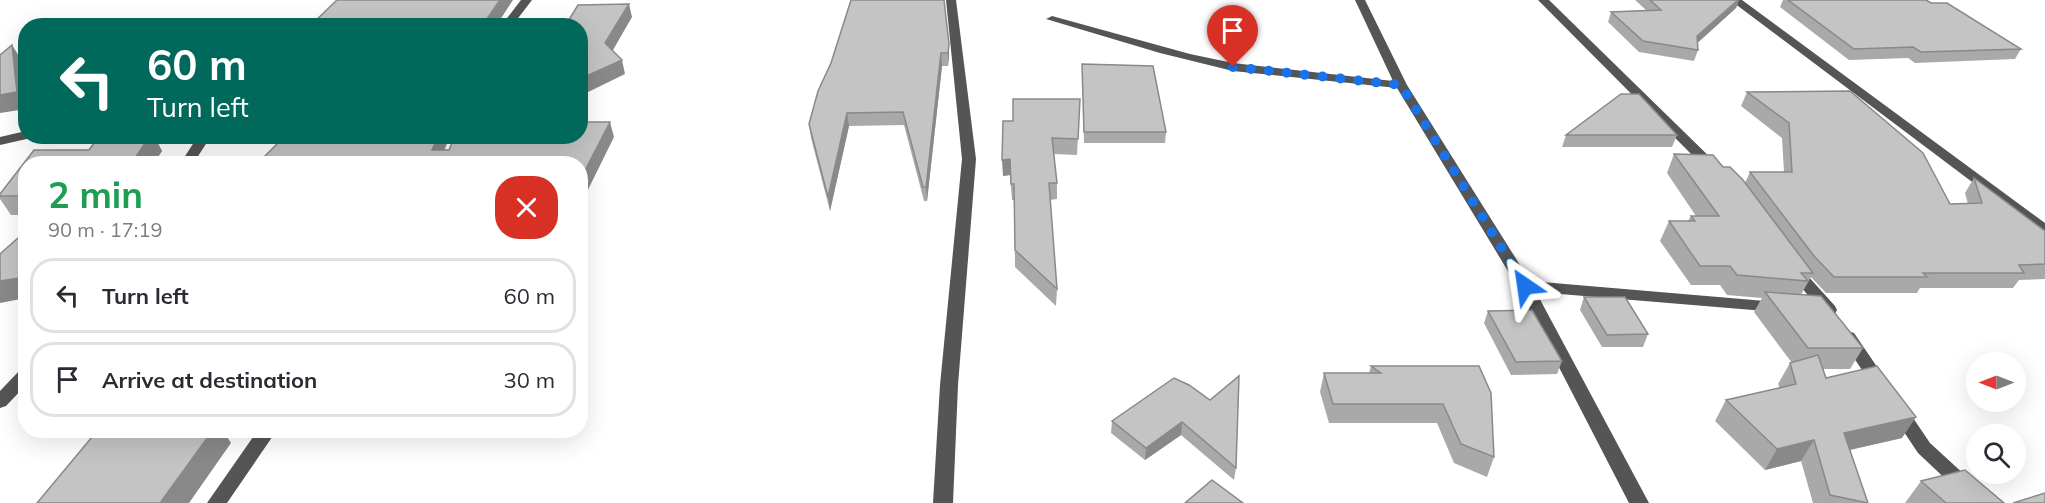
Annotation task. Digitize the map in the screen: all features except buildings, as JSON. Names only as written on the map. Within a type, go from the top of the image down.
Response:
[{"type":"street","points":[[512,18],[527,0]]},
{"type":"street","points":[[943,503],[949,385],[969,159],[951,0]]},
{"type":"street","points":[[1360,0],[1401,85],[1525,286],[1640,503]]},
{"type":"street","points":[[1543,0],[1724,178]]},
{"type":"street","points":[[1735,0],[2045,230]]},
{"type":"street","points":[[1052,19],[1101,30],[1171,54],[1233,67],[1401,85]]},
{"type":"street","points":[[0,141],[18,137]]},
{"type":"street","points":[[1786,258],[1830,311],[1924,448],[1983,503]]},
{"type":"street","points":[[1525,286],[1830,311]]},
{"type":"street","points":[[0,402],[18,383]]},
{"type":"street","points":[[217,503],[262,438]]},
{"type":"route","points":[[1233,67],[1401,85],[1525,286]]}]
